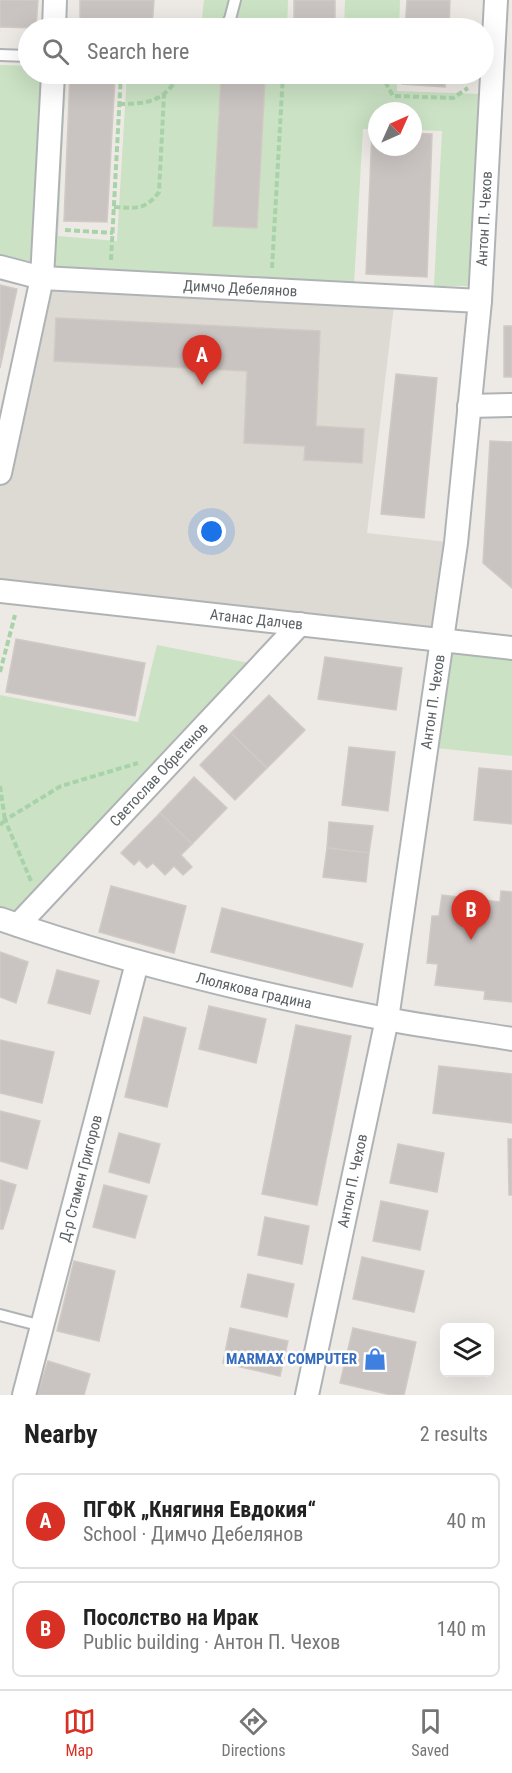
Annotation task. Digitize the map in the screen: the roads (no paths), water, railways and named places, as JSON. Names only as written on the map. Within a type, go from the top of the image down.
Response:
[{"type":"street","points":[[54,18],[55,0]]},
{"type":"street","name":"Антон П. Чехов","points":[[494,36],[496,0]]},
{"type":"street","points":[[0,472],[42,278],[53,84]]},
{"type":"street","name":"Антон П. Чехов","points":[[307,1395],[387,1019],[456,543],[480,301],[491,84]]},
{"type":"street","name":"Димчо Дебелянов","points":[[0,267],[42,278],[480,301]]},
{"type":"street","points":[[470,406],[512,405]]},
{"type":"street","name":"Атанас Далчев","points":[[10,592],[512,648]]},
{"type":"street","name":"Светослав Обретенов","points":[[9,922],[182,750],[300,624]]},
{"type":"street","name":"Люлякова градина","points":[[9,922],[138,963],[387,1019],[512,1039]]},
{"type":"street","name":"Д-р Стамен Григоров","points":[[24,1395],[138,963]]},
{"type":"lane","points":[[230,18],[236,0]]},
{"type":"lane","points":[[0,55],[18,56]]},
{"type":"lane","points":[[0,1315],[42,1326]]},
{"type":"place","name":"ПГФК „Княгиня Евдокия“","points":[[202,385]]},
{"type":"place","name":"Посолство на Ирак","points":[[471,940]]},
{"type":"place","name":"MARMAX COMPUTER","points":[[375,1359]]}]
